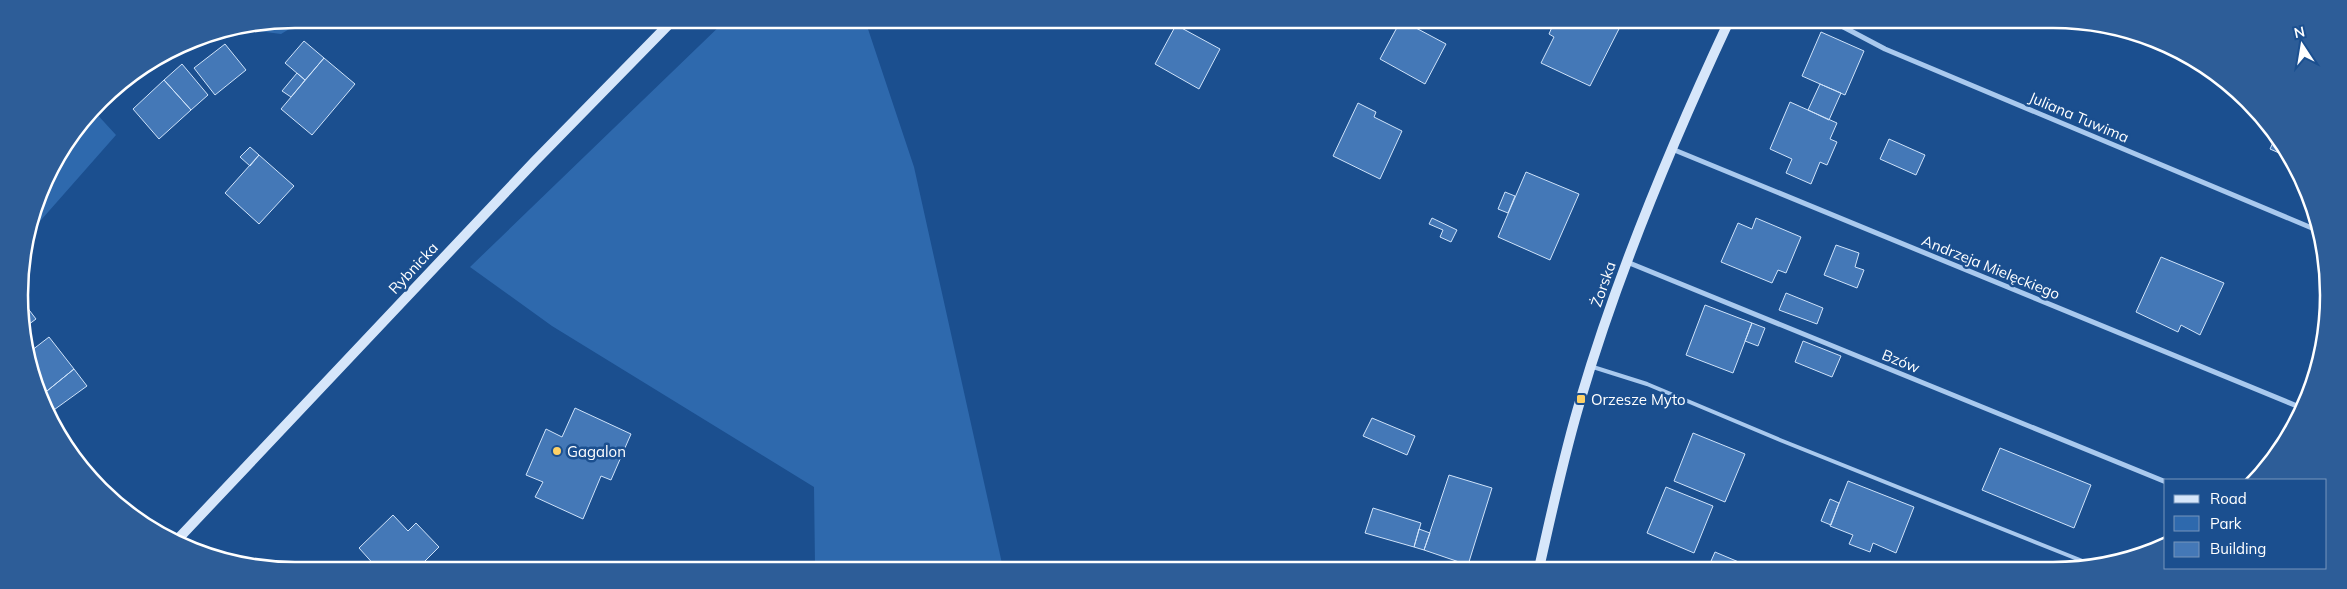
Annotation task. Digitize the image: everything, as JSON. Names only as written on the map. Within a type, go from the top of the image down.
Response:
[{"type":"main road","name":"Rybnicka","points":[[181,536],[535,161],[666,27]]},
{"type":"main road","name":"Żorska","points":[[1540,562],[1559,478],[1590,366],[1626,262],[1671,149],[1726,27]]},
{"type":"street","name":"Juliana Tuwima","points":[[1843,27],[1885,49],[2310,226]]},
{"type":"street","name":"Andrzeja Mielęckiego","points":[[1671,149],[2295,405]]},
{"type":"street","name":"Bzów","points":[[1626,262],[2164,481]]},
{"type":"lane","points":[[1590,366],[1648,384],[1780,440],[2080,560]]},
{"type":"green space","points":[[293,27],[281,34],[256,31]]},
{"type":"green space","points":[[719,27],[867,27],[914,167],[1002,562],[815,562],[814,487],[552,326],[470,267]]},
{"type":"green space","points":[[97,115],[116,135],[37,224],[48,192],[63,161],[94,118]]},
{"type":"building","points":[[1175,27],[1180,27],[1220,49],[1199,89],[1155,64]]},
{"type":"building","points":[[1397,27],[1414,27],[1446,44],[1425,84],[1380,59]]},
{"type":"building","points":[[1552,27],[1620,27],[1590,86],[1541,63],[1554,37],[1549,34]]},
{"type":"building","points":[[1821,32],[1864,51],[1845,95],[1802,76]]},
{"type":"building","points":[[304,41],[324,58],[305,80],[285,63]]},
{"type":"building","points":[[225,44],[246,70],[215,95],[194,68]]},
{"type":"building","points":[[324,58],[355,84],[312,135],[281,109]]},
{"type":"building","points":[[182,64],[208,95],[191,110],[164,80]]},
{"type":"building","points":[[297,73],[305,80],[291,97],[282,91]]},
{"type":"building","points":[[164,80],[191,110],[159,139],[133,109]]},
{"type":"building","points":[[1820,84],[1841,93],[1829,120],[1808,110]]},
{"type":"building","points":[[1790,102],[1837,123],[1830,139],[1837,142],[1827,165],[1820,162],[1811,184],[1786,173],[1792,159],[1770,149]]},
{"type":"building","points":[[1358,103],[1376,112],[1374,117],[1402,131],[1380,179],[1333,156]]},
{"type":"building","points":[[1889,139],[1925,155],[1916,175],[1880,159]]},
{"type":"building","points":[[2273,143],[2279,153],[2270,149]]},
{"type":"building","points":[[250,147],[259,155],[250,166],[240,157]]},
{"type":"building","points":[[259,155],[294,186],[259,224],[225,193]]},
{"type":"building","points":[[1526,172],[1579,194],[1550,260],[1498,237]]},
{"type":"building","points":[[1505,192],[1515,196],[1508,213],[1498,209]]},
{"type":"building","points":[[1432,218],[1457,230],[1451,242],[1440,237],[1443,230],[1429,224]]},
{"type":"building","points":[[1756,218],[1801,237],[1786,273],[1778,270],[1772,283],[1721,262],[1738,223],[1752,229]]},
{"type":"building","points":[[1836,245],[1859,253],[1855,267],[1864,270],[1857,288],[1824,275]]},
{"type":"building","points":[[2161,257],[2224,283],[2200,335],[2181,325],[2178,332],[2136,312]]},
{"type":"building","points":[[1786,293],[1823,308],[1817,324],[1779,310]]},
{"type":"building","points":[[1705,305],[1752,323],[1733,373],[1686,355]]},
{"type":"building","points":[[28,309],[36,319],[29,324]]},
{"type":"building","points":[[1752,323],[1765,328],[1758,346],[1745,341]]},
{"type":"building","points":[[49,337],[74,369],[46,392],[33,349]]},
{"type":"building","points":[[1803,341],[1841,356],[1832,377],[1795,362]]},
{"type":"building","points":[[74,369],[87,386],[54,410],[46,392]]},
{"type":"building","points":[[575,408],[631,434],[611,480],[601,476],[583,519],[535,497],[543,482],[526,475],[546,429],[562,437]]},
{"type":"building","points":[[1372,418],[1415,436],[1407,455],[1363,436]]},
{"type":"building","points":[[1693,433],[1745,454],[1725,502],[1674,481]]},
{"type":"building","points":[[2000,448],[2091,485],[2074,528],[1982,490]]},
{"type":"building","points":[[1449,475],[1492,488],[1469,562],[1459,562],[1424,550]]},
{"type":"building","points":[[1848,481],[1914,507],[1896,553],[1873,543],[1870,552],[1849,544],[1853,535],[1830,526]]},
{"type":"building","points":[[1666,487],[1713,506],[1694,553],[1647,533]]},
{"type":"building","points":[[1830,499],[1839,503],[1831,525],[1821,521]]},
{"type":"building","points":[[1373,508],[1421,523],[1414,547],[1365,533]]},
{"type":"building","points":[[393,515],[408,531],[416,523],[439,547],[424,562],[372,562],[359,548]]},
{"type":"building","points":[[1419,529],[1430,533],[1424,550],[1414,547]]},
{"type":"building","points":[[1715,552],[1739,562],[1711,562]]},
{"type":"place","name":"Orzesze Myto","points":[[1581,399]]},
{"type":"place","name":"Gagalon","points":[[557,451]]}]
